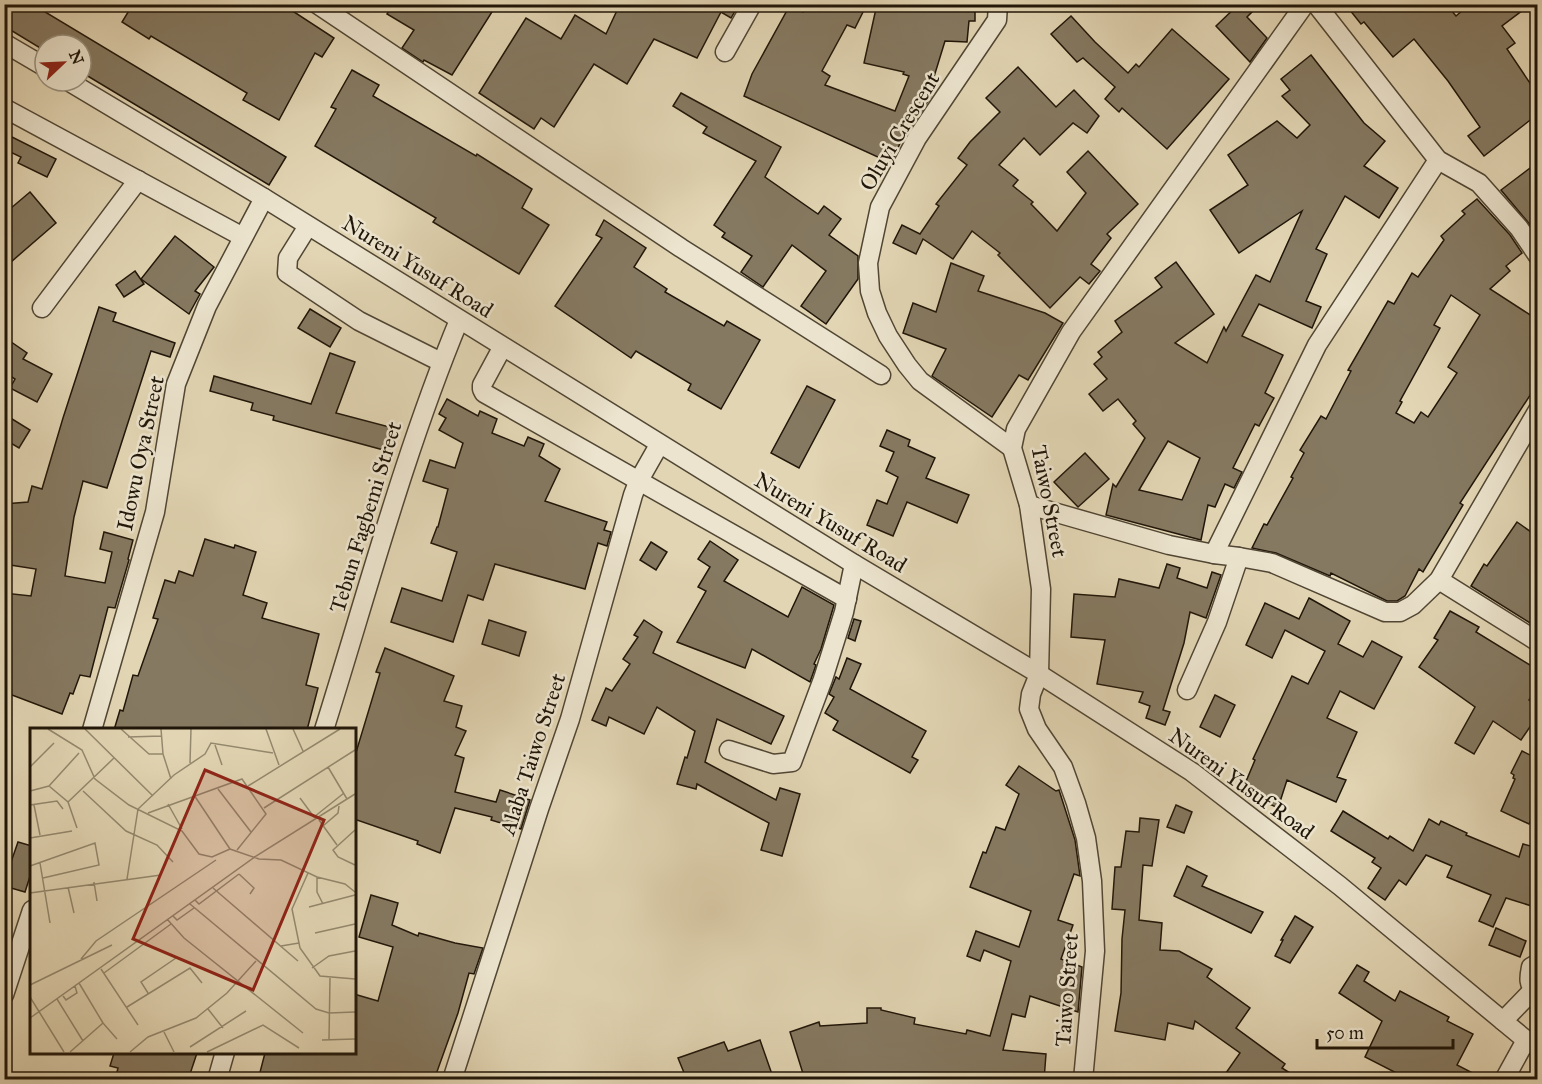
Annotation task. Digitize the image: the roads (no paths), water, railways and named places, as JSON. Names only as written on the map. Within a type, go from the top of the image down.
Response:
[{"type":"street","points":[[317,4],[681,248],[881,375]]},
{"type":"street","points":[[724,52],[752,4]]},
{"type":"street","name":"Oluyi Crescent","points":[[1012,448],[920,381],[907,365],[888,336],[877,313],[870,291],[868,263],[880,207],[917,138],[998,12],[1014,4]]},
{"type":"street","name":"Taiwo Street","points":[[1083,1080],[1095,951],[1092,881],[1086,838],[1063,767],[1036,729],[1029,709],[1031,694],[1040,674],[1041,589],[1029,505],[1012,448],[1017,429],[1071,333],[1305,4]]},
{"type":"street","points":[[1316,4],[1438,160],[1479,183],[1518,228],[1538,256]]},
{"type":"street","points":[[4,43],[33,60]]},
{"type":"street","name":"Nureni Yusuf Road","points":[[88,93],[264,198],[659,445],[1040,674],[1192,772],[1340,886],[1532,1044]]},
{"type":"street","points":[[4,108],[243,237]]},
{"type":"street","points":[[1214,555],[1317,345],[1438,160]]},
{"type":"street","points":[[42,308],[138,180]]},
{"type":"street","name":"Idowu Oya Street","points":[[93,728],[155,512],[176,384],[207,306],[264,198]]},
{"type":"street","points":[[308,226],[288,258],[287,273],[358,321],[441,363]]},
{"type":"street","name":"Tebun Fagbemi Street","points":[[325,728],[404,466],[459,320]]},
{"type":"street","points":[[502,348],[482,385],[484,393],[847,599]]},
{"type":"street","points":[[1029,505],[1169,545],[1214,555],[1272,563],[1385,612],[1400,612],[1413,604],[1440,580],[1538,410]]},
{"type":"street","name":"Alaba Taiwo Street","points":[[452,1080],[465,1033],[570,719],[638,482],[659,445]]},
{"type":"street","points":[[1187,690],[1217,622],[1239,557]]},
{"type":"street","points":[[729,750],[773,764],[792,762],[823,678],[847,599],[854,564]]},
{"type":"street","points":[[1440,580],[1538,642]]},
{"type":"street","points":[[4,995],[30,916]]},
{"type":"street","points":[[1503,1021],[1535,991],[1529,981],[1530,967],[1538,963]]},
{"type":"street","points":[[1503,1080],[1532,1044]]},
{"type":"street","points":[[217,1080],[225,1054]]}]
